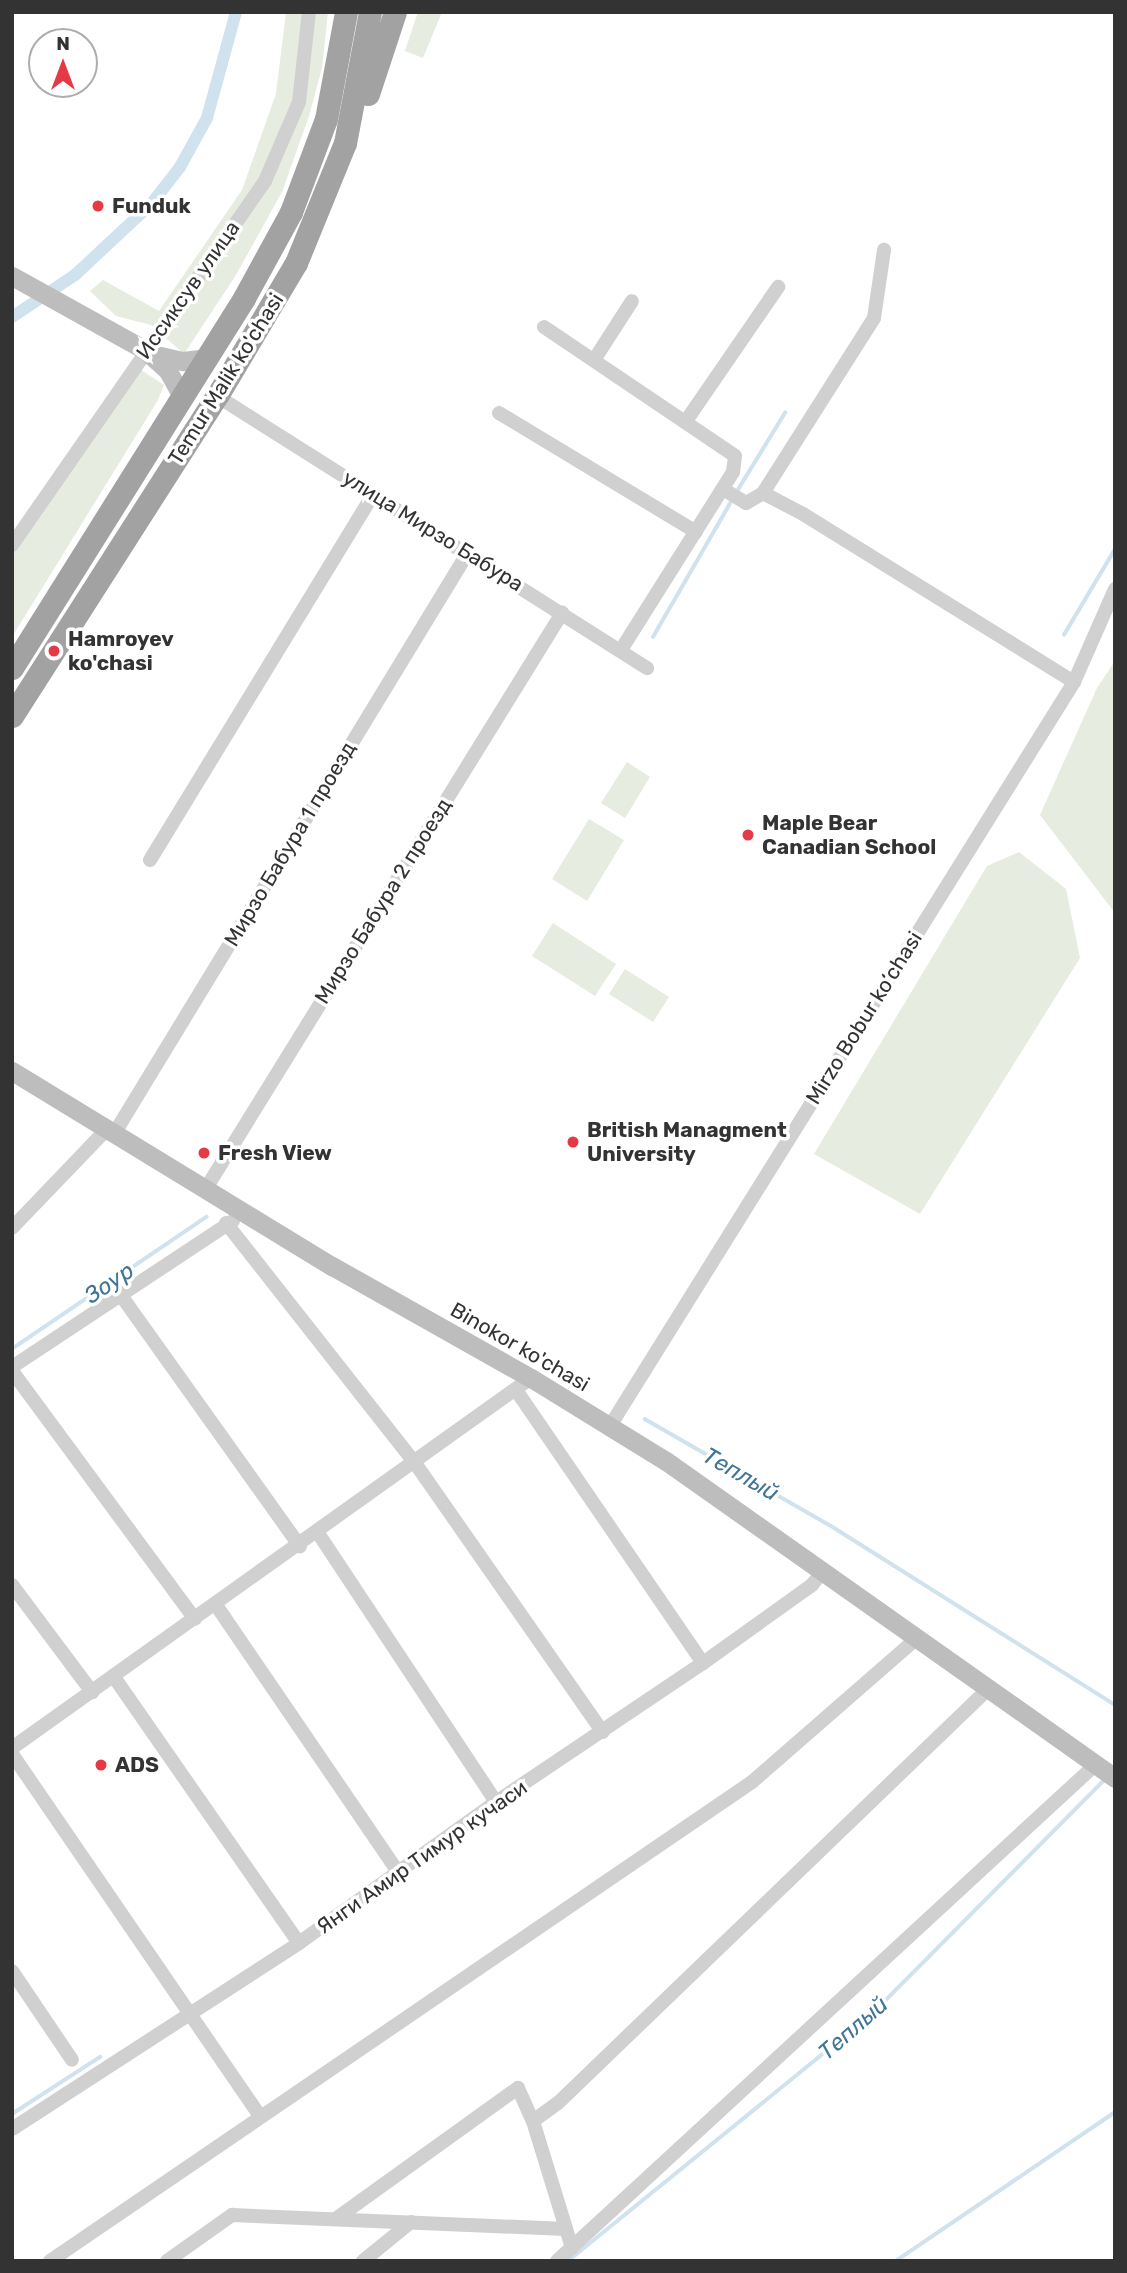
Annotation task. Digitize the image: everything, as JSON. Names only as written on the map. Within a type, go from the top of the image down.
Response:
[{"type":"highway","name":"Temur Malik ko'chasi","points":[[12,668],[268,255],[306,177],[327,119],[346,12]]},
{"type":"highway","name":"Temur Malik ko'chasi","points":[[12,716],[218,396],[284,286],[338,168],[358,93],[370,12]]},
{"type":"highway","points":[[338,168],[383,57],[395,12]]},
{"type":"main road","points":[[12,276],[145,350],[168,371],[183,396]]},
{"type":"main road","points":[[145,350],[183,361],[206,358]]},
{"type":"main road","name":"Binokor ko'chasi","points":[[13,1072],[524,1384],[610,1426],[703,1485],[987,1690],[1105,1771]]},
{"type":"street","name":"Иссиксув улица","points":[[12,545],[278,157],[299,102],[309,12]]},
{"type":"street","points":[[723,489],[746,503],[764,493],[874,318],[884,250]]},
{"type":"street","points":[[686,421],[778,287]]},
{"type":"street","points":[[594,360],[632,301]]},
{"type":"street","points":[[544,327],[733,451],[736,466],[621,650]]},
{"type":"street","name":"улица Мирзо Бабура","points":[[218,396],[647,667]]},
{"type":"street","points":[[499,412],[696,532]]},
{"type":"street","points":[[764,493],[1074,682]]},
{"type":"street","points":[[150,860],[373,494]]},
{"type":"street","name":"Мирзо Бабура 1 проезд","points":[[12,1228],[110,1132],[467,554]]},
{"type":"street","name":"Mirzo Bobur ko‘chasi","points":[[610,1426],[1074,682],[1115,589]]},
{"type":"street","name":"Мирзо Бабура 2 проезд","points":[[205,1190],[562,612]]},
{"type":"street","points":[[195,1619],[12,1369],[226,1223],[247,1215]]},
{"type":"street","points":[[226,1223],[415,1463],[603,1732]]},
{"type":"street","points":[[120,1294],[300,1546]]},
{"type":"street","points":[[12,1748],[300,1546],[524,1384],[703,1663]]},
{"type":"street","points":[[318,1533],[496,1802]]},
{"type":"street","name":"Янги Амир Тимур кучаси","points":[[12,2129],[299,1943],[496,1802],[603,1732],[812,1586],[822,1572]]},
{"type":"street","points":[[12,1585],[92,1692]]},
{"type":"street","points":[[216,1605],[398,1872]]},
{"type":"street","points":[[50,2261],[259,2115],[752,1782],[916,1639]]},
{"type":"street","points":[[114,1677],[299,1943]]},
{"type":"street","points":[[533,2121],[558,2103],[987,1690]]},
{"type":"street","points":[[12,1754],[193,2013],[259,2115]]},
{"type":"street","points":[[557,2261],[1105,1771]]},
{"type":"street","points":[[12,1971],[72,2060]]},
{"type":"street","points":[[337,2218],[519,2088],[533,2121],[572,2248]]},
{"type":"street","points":[[167,2261],[232,2215],[566,2229]]},
{"type":"street","points":[[363,2261],[411,2222]]},
{"type":"shaded area","points":[[286,12],[328,12],[322,68],[309,116],[282,192],[236,275],[184,354],[151,325],[116,316],[90,291],[103,280],[159,311],[242,190],[276,94]]},
{"type":"shaded area","points":[[418,12],[442,12],[423,58],[405,51]]},
{"type":"shaded area","points":[[141,370],[164,385],[158,400],[12,637],[12,545]]},
{"type":"shaded area","points":[[1115,661],[1115,913],[1040,815],[1097,688]]},
{"type":"shaded area","points":[[627,762],[650,777],[625,818],[601,803]]},
{"type":"shaded area","points":[[589,819],[624,840],[587,901],[552,879]]},
{"type":"shaded area","points":[[1019,852],[1066,889],[1080,958],[920,1214],[814,1154],[987,866]]},
{"type":"shaded area","points":[[553,923],[616,964],[595,996],[532,956]]},
{"type":"shaded area","points":[[625,969],[669,997],[653,1022],[609,994]]},
{"type":"waterway","points":[[12,317],[75,275],[152,203],[180,167],[207,118],[236,12]]},
{"type":"waterway","points":[[736,493],[785,413]]},
{"type":"waterway","points":[[653,637],[732,500]]},
{"type":"waterway","points":[[1064,635],[1115,549]]},
{"type":"waterway","name":"Зоур","points":[[12,1349],[206,1217]]},
{"type":"waterway","points":[[645,1419],[836,1529],[1115,1705]]},
{"type":"waterway","name":"Теплый","points":[[568,2261],[873,2013],[1105,1779]]},
{"type":"waterway","name":"Теплый","points":[[12,2114],[100,2057]]},
{"type":"waterway","points":[[896,2261],[1115,2112]]},
{"type":"place","name":"Funduk","points":[[98,206]]},
{"type":"place","name":"Hamroyev ko'chasi","points":[[54,651]]},
{"type":"place","name":"Maple Bear Canadian School","points":[[748,835]]},
{"type":"place","name":"British Managment University","points":[[573,1142]]},
{"type":"place","name":"Fresh View","points":[[204,1153]]},
{"type":"place","name":"ADS","points":[[101,1765]]}]
